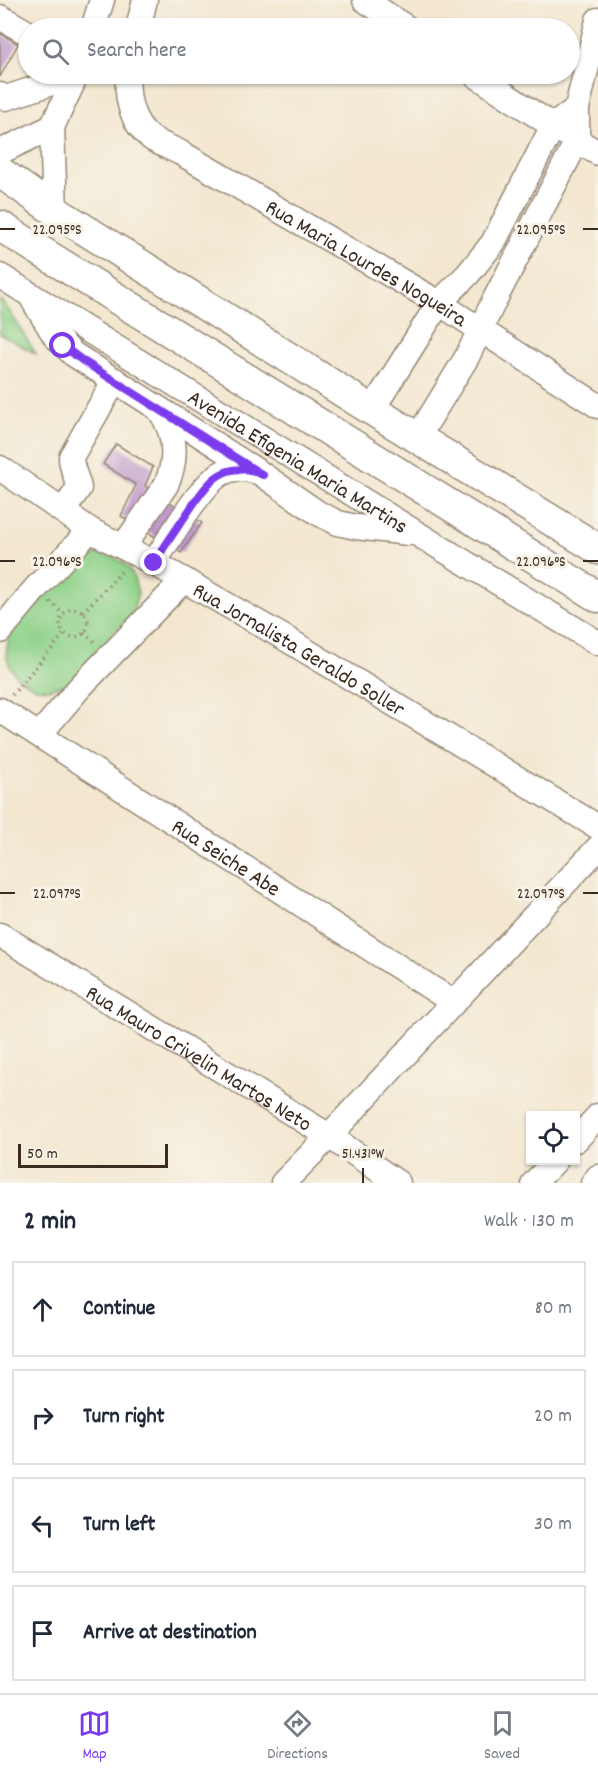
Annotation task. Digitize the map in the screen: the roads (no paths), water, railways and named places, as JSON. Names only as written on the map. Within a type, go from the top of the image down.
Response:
[{"type":"main road","points":[[0,172],[55,211],[598,549]]},
{"type":"main road","points":[[0,226],[598,597]]},
{"type":"street","points":[[96,18],[102,0]]},
{"type":"street","points":[[140,18],[145,0]]},
{"type":"street","points":[[370,2],[393,18]]},
{"type":"street","points":[[0,17],[18,27]]},
{"type":"street","points":[[418,437],[467,357],[495,300],[588,147],[577,108],[598,20]]},
{"type":"street","points":[[0,95],[6,98],[47,84]]},
{"type":"street","points":[[55,211],[52,127],[72,84]]},
{"type":"street","name":"Rua Maria Lourdes Nogueira","points":[[128,84],[128,98],[135,120],[152,138],[439,303],[598,406]]},
{"type":"street","points":[[489,84],[588,147]]},
{"type":"street","points":[[372,410],[439,303],[468,274],[493,243],[553,126],[577,108]]},
{"type":"street","points":[[0,152],[52,127]]},
{"type":"street","name":"Avenida Efigenia Maria Martins","points":[[0,276],[598,643]]},
{"type":"street","points":[[30,296],[63,346],[318,513],[338,524],[356,528],[416,533]]},
{"type":"street","points":[[63,511],[79,488],[71,465],[71,457],[115,380]]},
{"type":"street","points":[[138,555],[171,474],[173,463],[171,429],[159,409]]},
{"type":"street","name":"Rua Jornalista Geraldo Soller","points":[[0,468],[90,530],[184,580],[283,637],[598,827]]},
{"type":"street","points":[[138,555],[210,481],[224,471],[248,469],[263,475]]},
{"type":"street","points":[[0,631],[35,589],[90,530]]},
{"type":"street","points":[[40,734],[80,687],[184,580]]},
{"type":"street","name":"Rua Seiche Abe","points":[[0,710],[453,1002]]},
{"type":"street","points":[[283,1183],[598,848]]},
{"type":"street","name":"Rua Mauro Crivelin Martos Neto","points":[[0,935],[329,1136],[398,1183]]},
{"type":"street","points":[[580,1136],[598,1116]]},
{"type":"street","points":[[534,1183],[552,1165]]},
{"type":"street","points":[[592,1183],[598,1177]]}]
